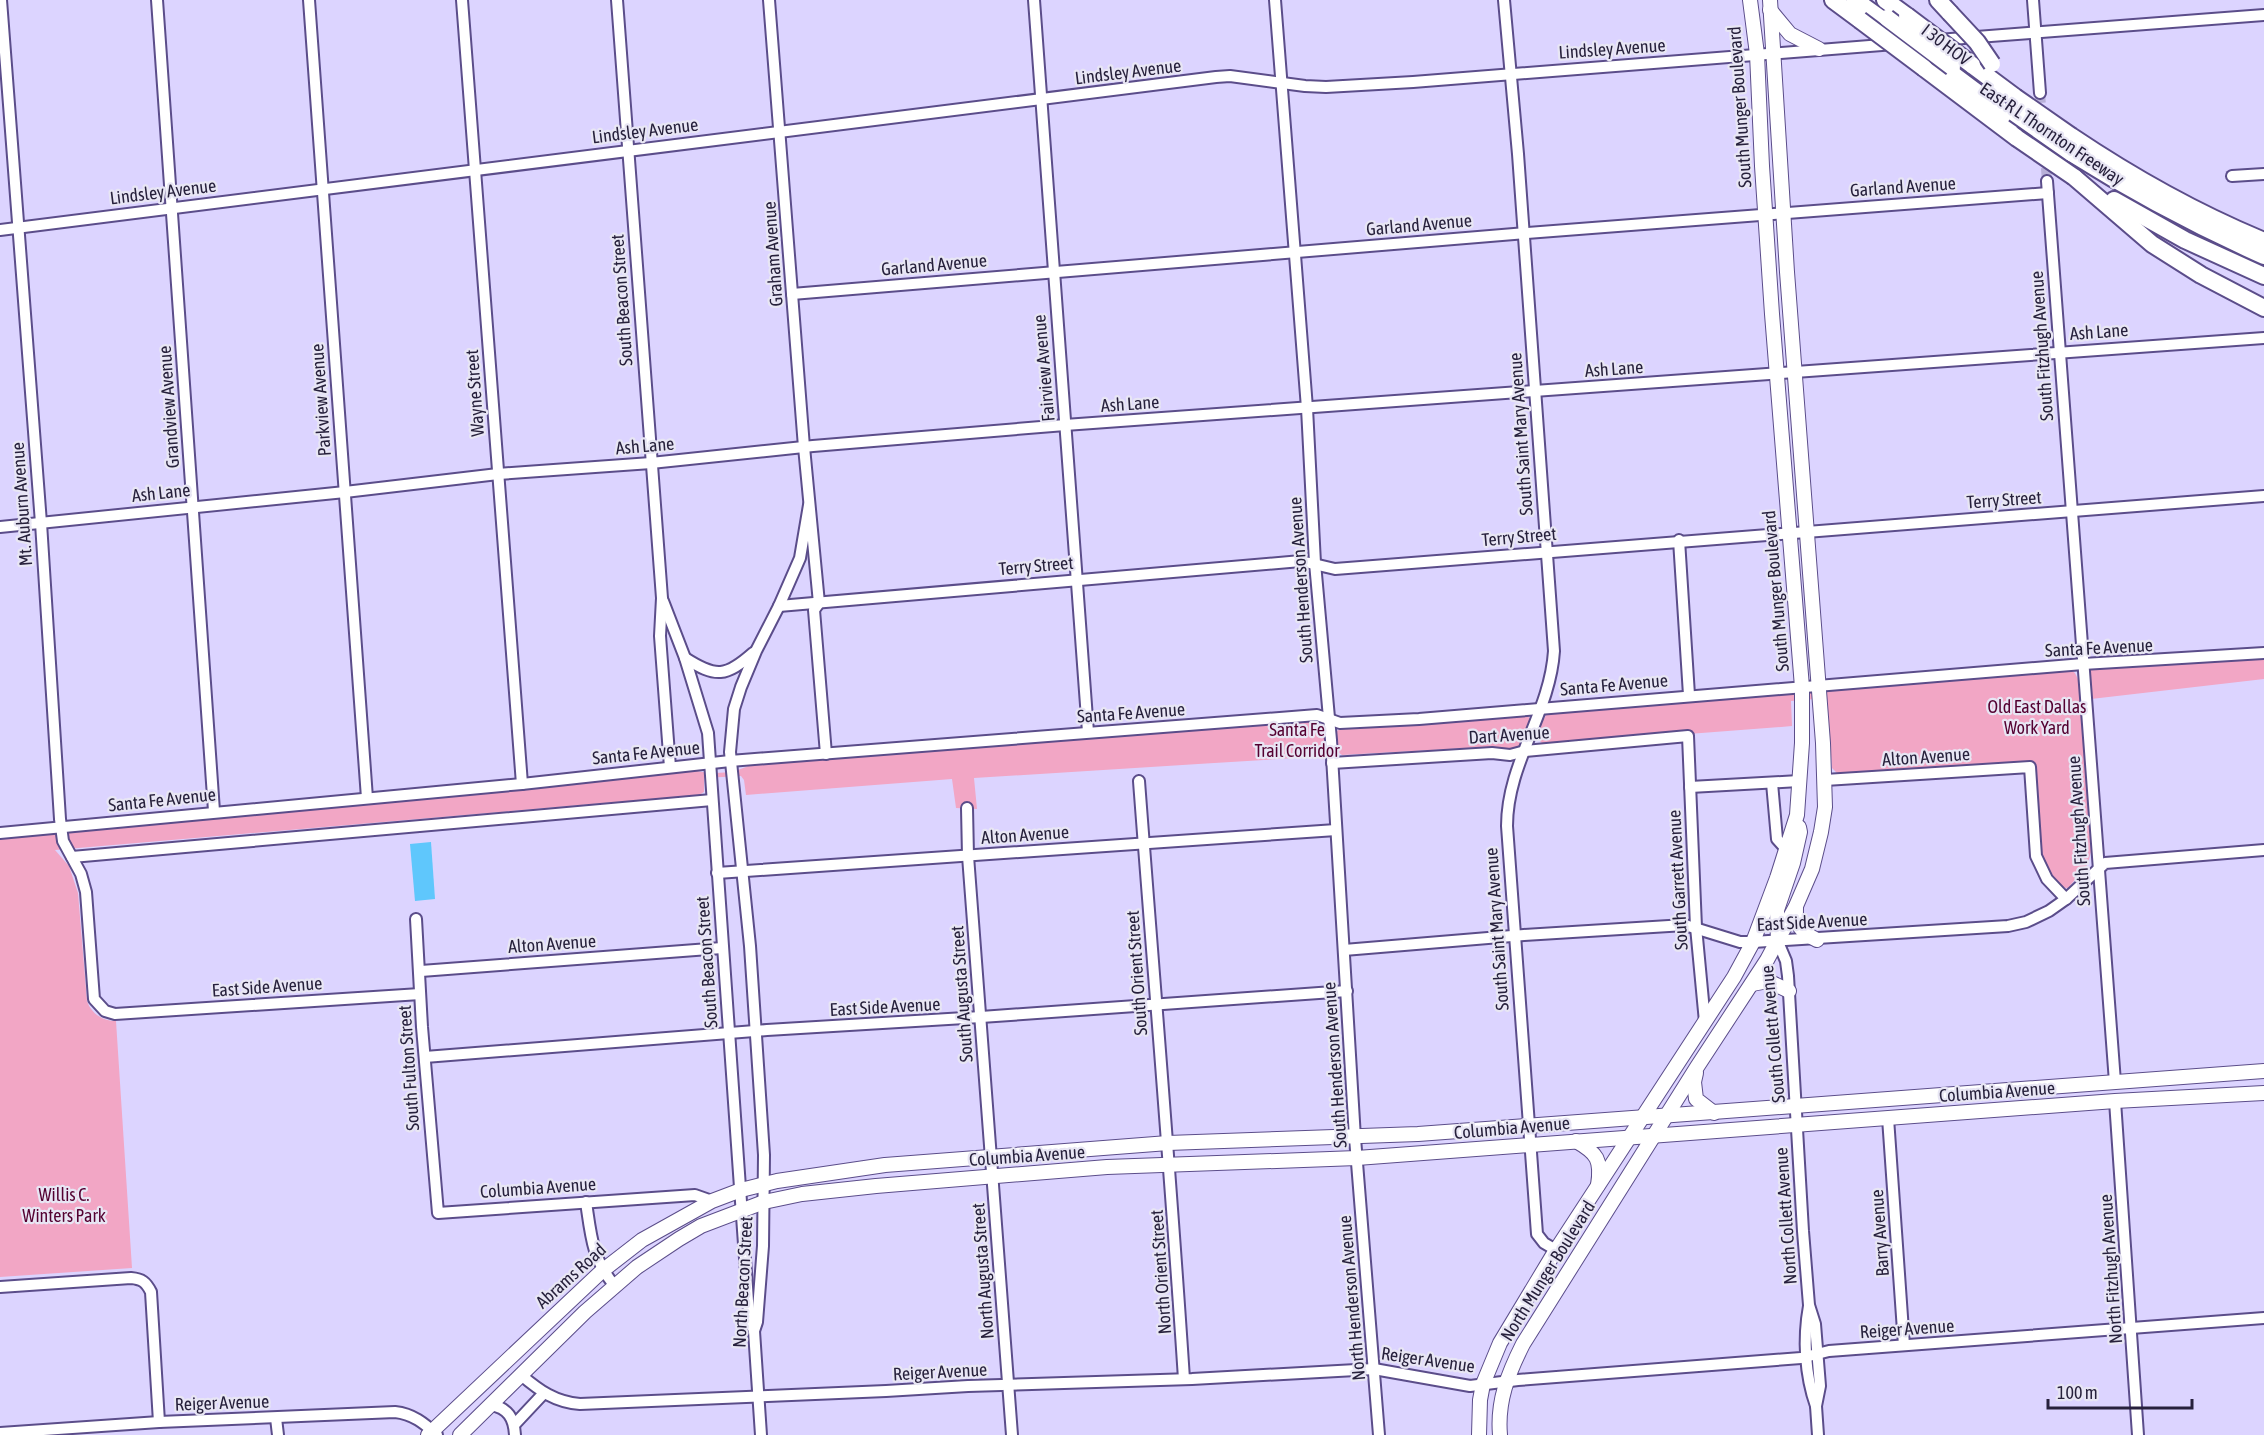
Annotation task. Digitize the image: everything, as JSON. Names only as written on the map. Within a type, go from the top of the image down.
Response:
[{"type":"highway","name":"East R L Thornton Freeway","points":[[1833,0],[2017,138],[2074,177],[2185,240],[2264,276]]},
{"type":"highway","name":"I 30 HOV","points":[[1855,0],[2154,209],[2264,262]]},
{"type":"highway","name":"I 30 HOV","points":[[1863,0],[1883,18]]},
{"type":"highway","name":"East R L Thornton Freeway","points":[[1886,0],[1972,65],[2014,110],[2071,149],[2264,241]]},
{"type":"highway","points":[[1938,0],[1977,42],[1992,64],[2014,110]]},
{"type":"highway","name":"I 30 HOV","points":[[2071,149],[2158,205],[2264,256]]},
{"type":"highway","points":[[2074,177],[2152,244],[2201,275],[2264,308]]},
{"type":"main road","name":"South Munger Boulevard","points":[[1629,1138],[1734,977],[1753,942],[1797,815],[1802,687],[1776,374],[1757,54],[1749,0]]},
{"type":"main road","name":"South Munger Boulevard","points":[[1654,1136],[1778,942],[1812,869],[1825,807],[1808,531],[1770,5]]},
{"type":"main road","points":[[1770,5],[1790,34],[1819,49]]},
{"type":"main road","points":[[1778,942],[1777,910],[1793,863],[1800,832],[1797,815]]},
{"type":"main road","points":[[1796,906],[1798,927],[1817,940]]},
{"type":"main road","points":[[1732,1013],[1732,1000],[1750,965],[1754,949],[1753,942]]},
{"type":"main road","points":[[1752,984],[1768,981],[1789,991]]},
{"type":"main road","points":[[1697,1067],[1694,1082],[1696,1099],[1703,1107],[1714,1113]]},
{"type":"main road","name":"Columbia Avenue","points":[[765,1184],[846,1170],[1168,1143],[1355,1138],[1642,1119],[1796,1105],[2264,1071]]},
{"type":"main road","points":[[2115,1082],[2115,1101]]},
{"type":"main road","points":[[1981,1092],[1982,1111]]},
{"type":"main road","name":"Columbia Avenue","points":[[764,1202],[831,1190],[1170,1163],[1357,1158],[2115,1101],[2264,1093]]},
{"type":"main road","name":"North Munger Boulevard","points":[[1500,1435],[1499,1409],[1506,1381],[1533,1328],[1654,1136]]},
{"type":"main road","name":"North Munger Boulevard","points":[[1479,1435],[1483,1384],[1500,1343],[1556,1250],[1629,1138]]},
{"type":"main road","points":[[1576,1141],[1588,1148],[1598,1159],[1600,1173],[1598,1185]]},
{"type":"main road","name":"Abrams Road","points":[[432,1434],[602,1270],[642,1240],[712,1201],[765,1184]]},
{"type":"main road","name":"Abrams Road","points":[[460,1435],[614,1285],[701,1226],[764,1202]]},
{"type":"main road","points":[[499,1369],[521,1375]]},
{"type":"street","name":"Mt. Auburn Avenue","points":[[1,0],[61,827],[63,841],[81,874],[86,892],[94,999],[105,1011],[116,1014]]},
{"type":"street","name":"Grandview Avenue","points":[[157,0],[214,812]]},
{"type":"street","name":"Parkview Avenue","points":[[309,0],[367,798]]},
{"type":"street","name":"Wayne Street","points":[[462,0],[522,784]]},
{"type":"street","name":"South Beacon Street","points":[[617,0],[662,598],[660,636],[670,767]]},
{"type":"street","name":"Graham Avenue","points":[[770,0],[804,447],[819,603],[814,610],[826,754]]},
{"type":"street","name":"Fairview Avenue","points":[[1034,0],[1088,732]]},
{"type":"street","name":"South Henderson Avenue","points":[[1275,0],[1295,252],[1315,562],[1329,719],[1357,1158]]},
{"type":"street","name":"South Saint Mary Avenue","points":[[1504,0],[1554,651],[1553,669],[1542,708],[1511,786],[1507,806],[1514,936],[1531,1126],[1537,1234],[1544,1243],[1556,1250]]},
{"type":"street","points":[[2033,0],[2040,93]]},
{"type":"street","name":"Lindsley Avenue","points":[[0,230],[1216,77],[1230,76],[1326,87],[2264,15]]},
{"type":"street","points":[[2232,176],[2264,174]]},
{"type":"street","name":"Garland Avenue","points":[[792,294],[1784,213],[2048,187]]},
{"type":"street","name":"South Fitzhugh Avenue","points":[[2048,187],[2115,1082]]},
{"type":"street","name":"Ash Lane","points":[[0,527],[498,474],[651,463],[804,447],[1065,425],[2264,338]]},
{"type":"street","name":"Terry Street","points":[[779,606],[819,603],[827,600],[1301,561],[1315,562],[1335,568],[2264,496]]},
{"type":"street","name":"Graham Avenue","points":[[730,761],[734,709],[756,651],[800,558],[809,505]]},
{"type":"street","points":[[1679,540],[1689,695]]},
{"type":"street","name":"South Beacon Street","points":[[662,598],[685,658],[708,733],[748,1301],[750,1321],[754,1331]]},
{"type":"street","points":[[685,658],[714,673],[734,669],[756,651]]},
{"type":"street","name":"Santa Fe Avenue","points":[[0,833],[522,784],[730,761],[1088,732],[1317,715],[1340,723],[1351,723],[2083,664],[2264,653]]},
{"type":"street","name":"Dart Avenue","points":[[1332,763],[1492,753],[1510,754],[1688,736]]},
{"type":"street","name":"South Garrett Avenue","points":[[1688,736],[1696,927],[1705,1022]]},
{"type":"street","points":[[730,761],[757,1031],[764,1202]]},
{"type":"street","name":"Alton Avenue","points":[[1825,780],[2030,766],[2036,856],[2047,879],[2066,899]]},
{"type":"street","name":"South Orient Street","points":[[1139,781],[1155,1004],[1170,1163]]},
{"type":"street","points":[[1690,787],[1799,781]]},
{"type":"street","points":[[1772,783],[1777,839],[1786,849]]},
{"type":"street","points":[[72,857],[712,800]]},
{"type":"street","name":"South Augusta Street","points":[[967,808],[968,856],[993,1176]]},
{"type":"street","name":"Alton Avenue","points":[[717,873],[1336,830]]},
{"type":"street","name":"East Side Avenue","points":[[1344,950],[1685,925],[1740,942],[1817,940],[2008,926],[2038,918],[2066,899],[2105,862],[2264,850]]},
{"type":"street","name":"South Fulton Street","points":[[416,919],[421,971],[424,1058],[438,1214]]},
{"type":"street","name":"South Collett Avenue","points":[[1778,942],[1786,961],[1789,991],[1796,1125]]},
{"type":"street","name":"Alton Avenue","points":[[421,971],[722,948]]},
{"type":"street","name":"East Side Avenue","points":[[424,1058],[757,1031],[1347,991]]},
{"type":"street","name":"East Side Avenue","points":[[116,1014],[420,994]]},
{"type":"street","name":"North Fitzhugh Avenue","points":[[2115,1101],[2138,1435]]},
{"type":"street","name":"Barry Avenue","points":[[1888,1118],[1904,1345]]},
{"type":"street","name":"North Collett Avenue","points":[[1796,1125],[1809,1305],[1805,1326],[1812,1355],[1809,1386],[1816,1407],[1818,1435]]},
{"type":"street","name":"North Henderson Avenue","points":[[1357,1158],[1379,1435]]},
{"type":"street","name":"North Orient Street","points":[[1170,1163],[1184,1379]]},
{"type":"street","name":"North Augusta Street","points":[[993,1176],[1012,1435]]},
{"type":"street","name":"Columbia Avenue","points":[[438,1214],[695,1195],[712,1201]]},
{"type":"street","points":[[586,1202],[593,1247],[602,1270],[614,1285]]},
{"type":"street","name":"North Beacon Street","points":[[761,1435],[754,1331],[760,1300],[764,1202]]},
{"type":"street","points":[[0,1287],[131,1278],[140,1279],[146,1283],[151,1292],[159,1422]]},
{"type":"street","name":"Reiger Avenue","points":[[521,1375],[544,1393],[564,1403],[580,1404],[1374,1369],[1458,1384],[1483,1384],[1904,1345],[2264,1318]]},
{"type":"street","points":[[514,1430],[544,1393]]},
{"type":"street","points":[[490,1405],[499,1407],[508,1413],[514,1430]]},
{"type":"street","name":"Reiger Avenue","points":[[0,1433],[36,1433],[159,1422],[395,1412],[407,1413],[417,1418],[432,1434]]},
{"type":"street","points":[[276,1418],[278,1435]]},
{"type":"green space","points":[[2264,657],[2264,679],[2091,699],[2090,689],[2080,693],[2091,851],[2088,864],[2068,888],[2056,884],[2048,872],[2042,854],[2035,812],[2032,761],[1837,773],[1832,768],[1827,698],[1791,701],[1792,726],[1544,745],[1538,739],[1539,730],[1528,731],[1521,746],[1516,750],[1486,747],[1342,755],[1338,752],[1337,745],[1326,746],[1326,756],[974,778],[977,809],[956,808],[952,779],[746,795],[744,780],[741,776],[704,778],[704,792],[699,795],[55,850],[69,866],[78,893],[87,1001],[98,1016],[116,1021],[132,1268],[0,1277],[0,838],[693,770],[722,773],[750,765],[1317,720],[1326,735],[1337,734],[1341,728],[1527,715],[1531,720],[1544,719],[1547,713],[2071,670],[2079,681],[2089,677],[2089,671],[2093,669]]},
{"type":"water","points":[[431,842],[435,899],[415,901],[410,844]]},
{"type":"tunnel","points":[[2040,93],[2047,181]]},
{"type":"park label","name":"Old East Dallas Work Yard","points":[[2037,717]]},
{"type":"park label","name":"Santa Fe Trail Corridor","points":[[1297,740]]},
{"type":"park label","name":"Willis C. Winters Park","points":[[64,1205]]}]
